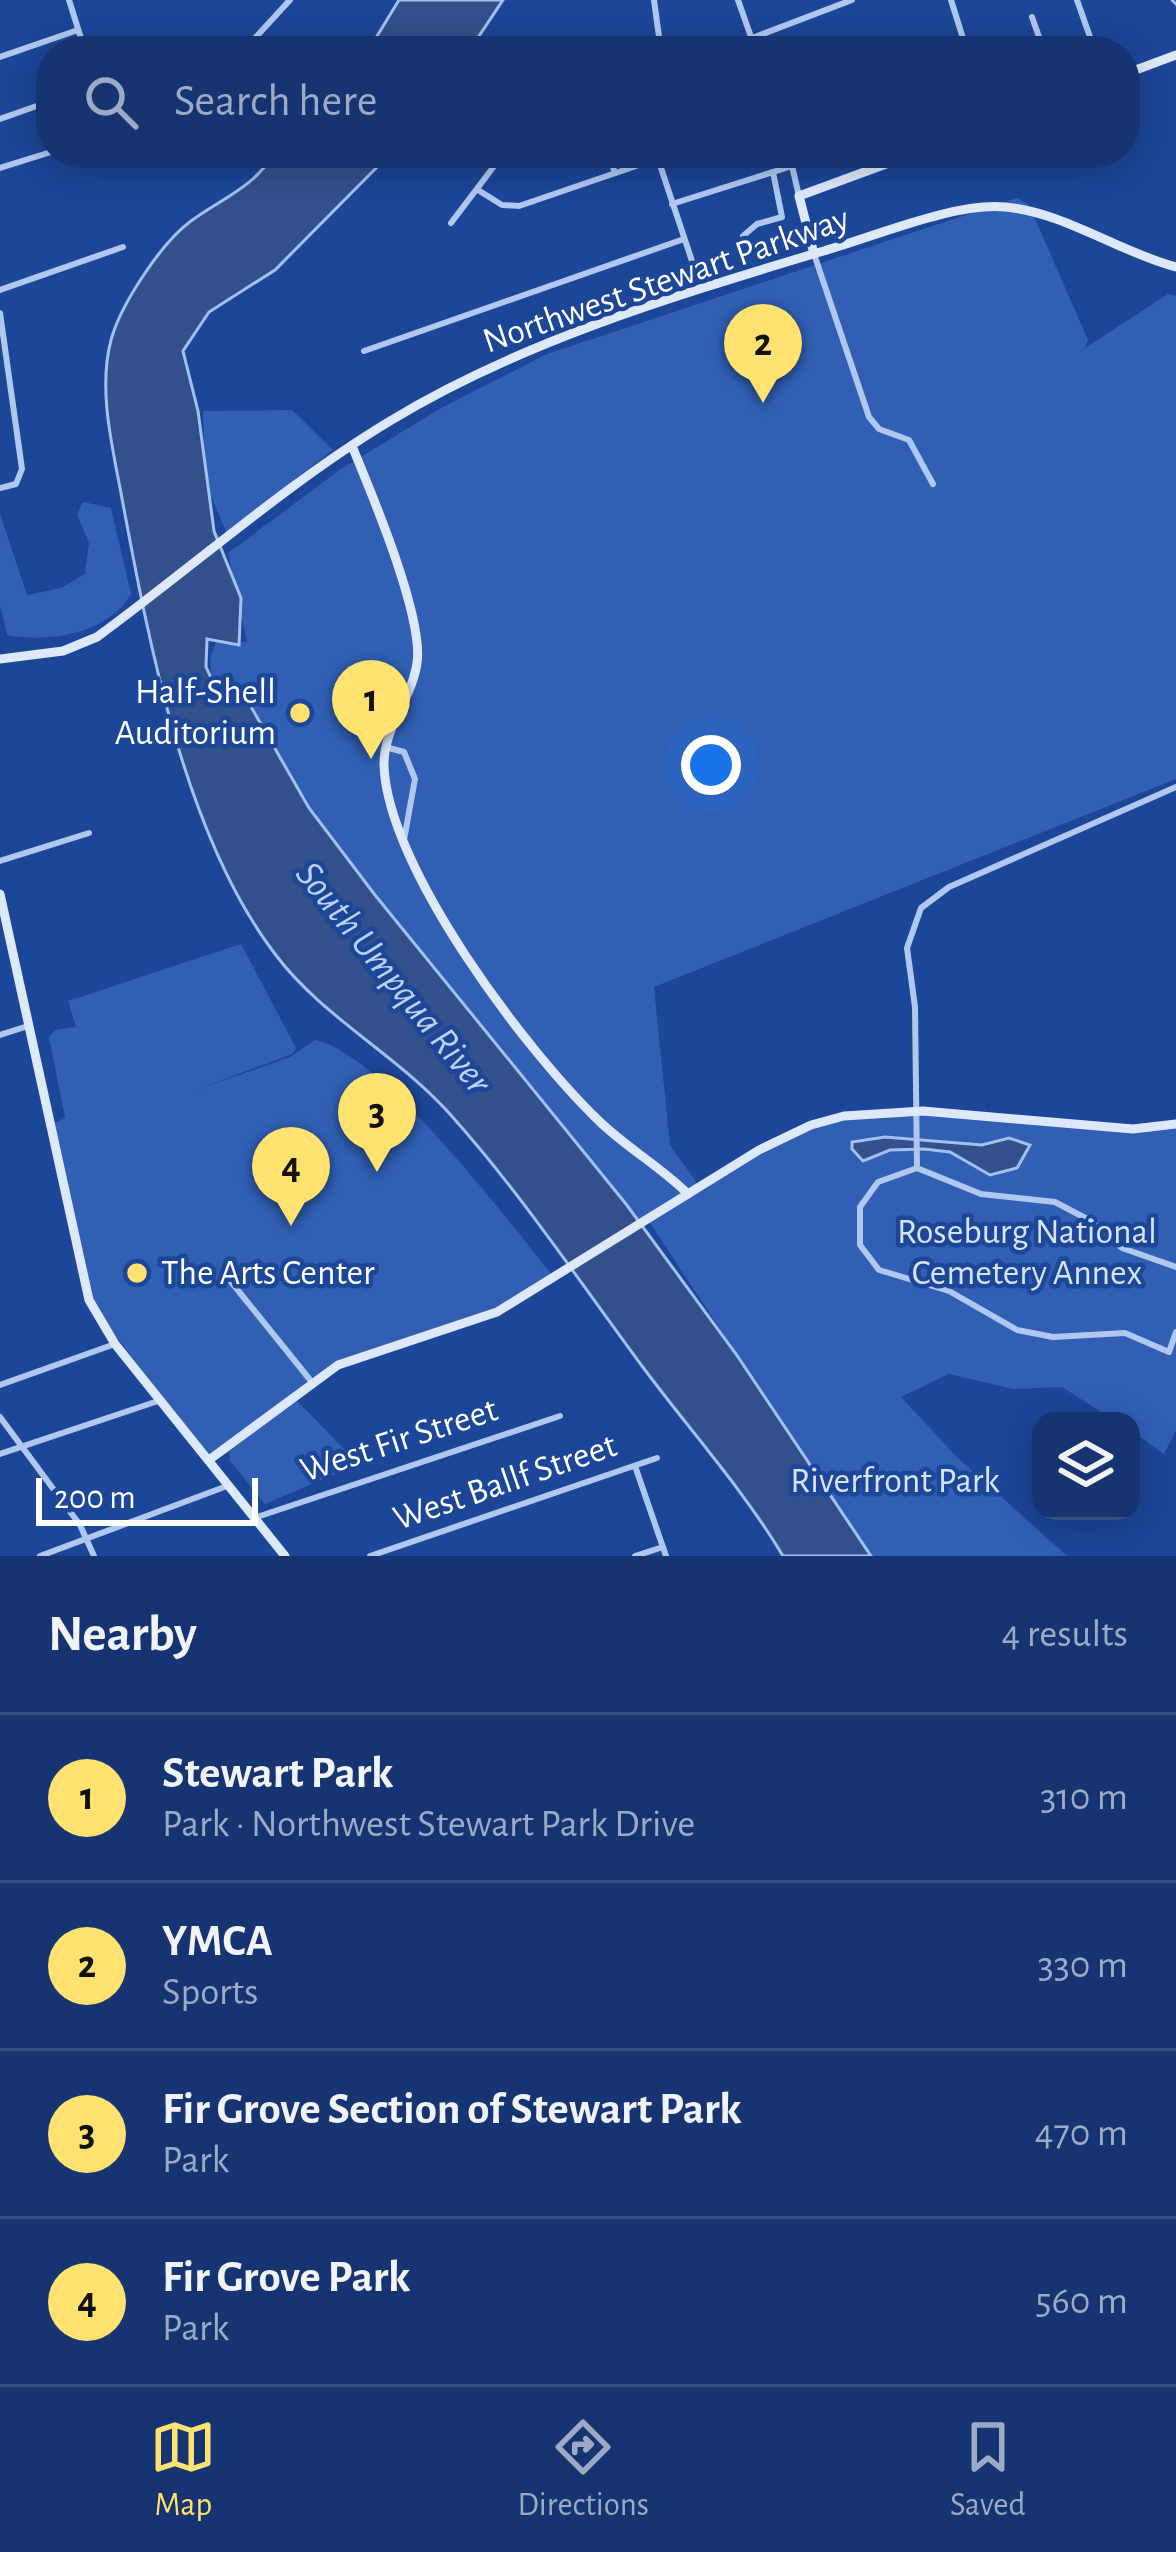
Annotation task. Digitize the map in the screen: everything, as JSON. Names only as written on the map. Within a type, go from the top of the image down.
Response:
[{"type":"street","points":[[69,0],[80,36]]},
{"type":"street","points":[[257,36],[290,0]]},
{"type":"street","points":[[654,0],[659,36]]},
{"type":"street","points":[[738,0],[751,36]]},
{"type":"street","points":[[757,36],[852,0]]},
{"type":"street","points":[[951,0],[963,36]]},
{"type":"street","points":[[1077,0],[1090,36]]},
{"type":"street","points":[[1032,17],[1039,36]]},
{"type":"street","points":[[61,36],[78,30]]},
{"type":"street","points":[[0,57],[36,45]]},
{"type":"street","points":[[1140,68],[1176,55]]},
{"type":"street","points":[[0,119],[36,106]]},
{"type":"street","points":[[0,169],[36,157]]},
{"type":"street","points":[[451,223],[493,168]]},
{"type":"street","points":[[612,168],[614,173]]},
{"type":"street","points":[[478,190],[502,205],[519,206],[630,168]]},
{"type":"street","points":[[661,168],[695,272]]},
{"type":"street","points":[[672,204],[786,168]]},
{"type":"street","points":[[792,168],[814,254],[869,417],[879,429],[909,440],[932,484]]},
{"type":"street","points":[[799,196],[870,168]]},
{"type":"street","points":[[743,236],[757,224],[786,215],[773,172]]},
{"type":"street","name":"Northwest Stewart Parkway","points":[[0,659],[63,652],[97,637],[352,446],[451,387],[530,350],[814,254],[976,209],[1004,207],[1039,214],[1125,252],[1176,267]]},
{"type":"street","points":[[364,351],[684,239]]},
{"type":"street","points":[[0,290],[123,248]]},
{"type":"street","points":[[0,313],[22,469],[20,481],[0,488]]},
{"type":"street","points":[[352,446],[374,499],[418,651],[417,666],[386,747],[384,770],[403,847],[453,933],[549,1067],[611,1132],[688,1194]]},
{"type":"street","points":[[386,747],[404,752],[415,779],[403,847]]},
{"type":"street","points":[[917,1168],[915,1007],[907,948],[921,908],[949,887],[1176,787]]},
{"type":"street","points":[[0,861],[88,833]]},
{"type":"street","points":[[0,894],[80,1274],[115,1344],[284,1556]]},
{"type":"street","points":[[0,1035],[28,1026]]},
{"type":"street","points":[[209,1460],[310,1381],[360,1354],[466,1326],[556,1278],[688,1194],[811,1125],[844,1116],[917,1112],[1133,1129],[1176,1124]]},
{"type":"street","points":[[1176,1267],[1122,1248],[1089,1220],[1055,1202],[981,1195],[917,1168],[878,1182],[860,1207],[860,1245],[888,1276],[949,1291],[996,1321],[1041,1336],[1125,1333],[1169,1352],[1176,1332]]},
{"type":"street","points":[[224,1273],[310,1381]]},
{"type":"street","points":[[0,1384],[115,1344]]},
{"type":"street","points":[[0,1454],[161,1400]]},
{"type":"street","name":"West Fir Street","points":[[256,1517],[560,1416]]},
{"type":"street","points":[[0,1417],[86,1537],[94,1556]]},
{"type":"street","name":"West Ballf Street","points":[[370,1556],[657,1458]]},
{"type":"street","points":[[635,1466],[666,1556]]},
{"type":"street","points":[[40,1556],[230,1486]]},
{"type":"street","points":[[635,1556],[663,1546]]},
{"type":"green space","points":[[1017,198],[1029,205],[1088,340],[1085,348],[1168,294],[1176,296],[1176,779],[654,987],[670,1145],[699,1186],[759,1150],[844,1116],[895,1112],[1133,1129],[1176,1125],[1176,1430],[1164,1454],[1140,1437],[1140,1412],[1101,1412],[1062,1387],[1013,1389],[949,1374],[901,1397],[957,1457],[1067,1556],[870,1556],[648,1220],[609,1244],[444,982],[309,808],[246,698],[212,680],[210,659],[217,639],[247,642],[228,553],[338,471],[441,408],[547,354]]},
{"type":"green space","points":[[292,410],[333,450],[226,532],[205,481],[203,411]]},
{"type":"green space","points":[[83,502],[111,508],[131,594],[121,608],[93,627],[41,638],[7,635],[0,605],[0,514],[27,595],[61,588],[85,574],[89,543],[77,514]]},
{"type":"green space","points":[[241,944],[296,1048],[292,1054],[196,1090],[290,1057],[315,1040],[343,1052],[375,1075],[443,1143],[555,1278],[467,1326],[347,1360],[209,1460],[89,1300],[48,1126],[65,1118],[49,1037],[55,1030],[76,1027],[68,1001]]},
{"type":"green space","points":[[296,1400],[359,1464],[265,1504],[230,1461],[229,1451]]},
{"type":"water","points":[[399,0],[503,0],[479,36],[377,36]]},
{"type":"water","name":"South Umpqua River","points":[[262,168],[376,168],[275,270],[209,312],[183,351],[198,411],[214,531],[241,598],[239,645],[207,639],[206,667],[212,680],[246,698],[309,808],[626,1204],[736,1354],[871,1556],[783,1556],[500,1174],[428,1092],[294,976],[243,906],[216,852],[174,733],[144,609],[110,436],[107,359],[124,309],[167,244],[191,221]]},
{"type":"water","points":[[885,1137],[982,1145],[1009,1138],[1030,1145],[1017,1168],[990,1175],[950,1152],[890,1150],[863,1161],[852,1149],[852,1142]]},
{"type":"waterway","points":[[1172,0],[1176,4]]},
{"type":"place","name":"YMCA","points":[[763,403]]},
{"type":"place","name":"Half-Shell Auditorium","points":[[300,713]]},
{"type":"place","name":"Stewart Park","points":[[371,759]]},
{"type":"place","name":"Fir Grove Section of Stewart Park","points":[[377,1172]]},
{"type":"place","name":"Fir Grove Park","points":[[291,1226]]},
{"type":"place","name":"The Arts Center","points":[[137,1273]]},
{"type":"park label","name":"Roseburg National Cemetery Annex","points":[[1027,1252]]},
{"type":"park label","name":"Riverfront Park","points":[[895,1481]]}]
